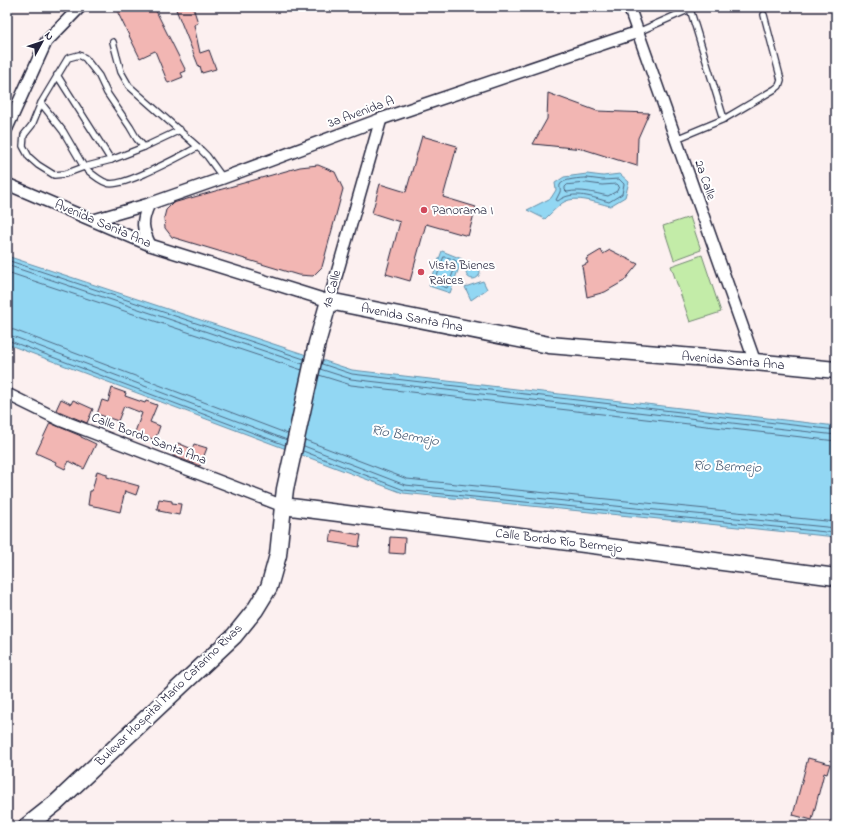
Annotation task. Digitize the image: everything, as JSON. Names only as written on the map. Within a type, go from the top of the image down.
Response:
[{"type":"main road","name":"1a Calle","points":[[292,460],[317,343],[328,301]]},
{"type":"main road","name":"Avenida Santa Ana","points":[[328,301],[549,345],[836,370]]},
{"type":"main road","name":"Bulevar Hospital Mario Catarino Rivas","points":[[27,826],[56,803],[234,636],[255,610],[269,587],[278,555],[282,506],[292,460]]},
{"type":"main road","name":"Calle Bordo Río Bermejo","points":[[282,506],[836,577]]},
{"type":"main road","name":"Bulevar Hospital Mario Catarino Rivas","points":[[38,826],[56,803]]},
{"type":"street","points":[[7,128],[46,42],[80,7]]},
{"type":"street","name":"2a Calle","points":[[629,7],[755,362]]},
{"type":"street","name":"3a Avenida A","points":[[94,220],[149,204],[381,119],[638,32]]},
{"type":"street","name":"1a Calle","points":[[328,301],[381,119]]},
{"type":"street","name":"Avenida Santa Ana","points":[[7,184],[150,245],[328,301]]},
{"type":"street","points":[[149,204],[144,214],[144,231],[150,245]]},
{"type":"street","name":"Calle Bordo Santa Ana","points":[[7,394],[60,420],[282,506]]},
{"type":"lane","points":[[638,32],[691,8],[724,119]]},
{"type":"lane","points":[[676,138],[724,119],[779,86],[781,80],[764,15]]},
{"type":"lane","points":[[113,42],[121,72],[129,86],[198,147],[207,156],[223,178]]},
{"type":"lane","points":[[144,147],[137,139],[107,93],[99,76],[85,58],[78,55],[68,58],[57,75],[41,103],[32,125],[24,135],[23,146],[29,157],[38,165],[54,175],[65,174],[111,160],[144,147],[180,130]]},
{"type":"lane","points":[[57,75],[111,160]]},
{"type":"lane","points":[[41,103],[63,131],[84,167],[96,178],[108,184],[120,183],[162,166],[198,147]]},
{"type":"green space","points":[[690,217],[701,250],[674,260],[663,226]]},
{"type":"green space","points":[[702,255],[721,312],[690,322],[671,266]]},
{"type":"water","points":[[587,174],[603,176],[620,174],[629,182],[625,197],[610,206],[581,199],[569,200],[560,205],[545,219],[527,210],[551,198],[556,190],[555,183],[564,177]]},
{"type":"water","points":[[442,251],[462,259],[450,293],[429,286]]},
{"type":"water","name":"Río Bermejo","points":[[7,256],[352,370],[836,426],[836,537],[403,493],[7,344]]},
{"type":"water","points":[[470,265],[476,265],[480,269],[480,275],[476,279],[470,279],[466,275],[466,269]]},
{"type":"water","points":[[483,281],[487,289],[471,300],[465,287]]},
{"type":"building","points":[[115,7],[154,7],[186,71],[181,73],[183,77],[168,83],[155,51],[140,58]]},
{"type":"building","points":[[175,7],[193,7],[198,23],[194,25],[200,53],[209,50],[216,69],[202,73]]},
{"type":"building","points":[[548,93],[597,111],[649,113],[638,138],[637,166],[583,149],[533,144],[547,119]]},
{"type":"building","name":"Panorama I","points":[[422,136],[457,146],[443,197],[476,207],[468,236],[426,224],[410,281],[386,274],[400,222],[372,213],[380,184],[406,192]]},
{"type":"building","points":[[318,165],[335,172],[343,189],[322,267],[313,276],[298,275],[172,237],[165,228],[164,218],[166,210],[173,203],[300,167]]},
{"type":"building","points":[[601,250],[603,254],[610,250],[638,264],[624,281],[605,292],[587,297],[582,266],[588,263],[586,259]]},
{"type":"building","points":[[112,388],[126,393],[125,396],[145,403],[146,401],[157,405],[150,422],[160,426],[155,440],[135,432],[142,413],[124,406],[118,421],[97,414],[102,400],[108,402]]},
{"type":"building","points":[[61,399],[71,404],[73,400],[93,409],[87,423],[56,410]]},
{"type":"building","points":[[50,423],[96,444],[84,469],[69,461],[65,469],[55,464],[56,462],[36,453]]},
{"type":"building","points":[[178,443],[192,449],[194,444],[207,448],[200,466],[173,456]]},
{"type":"building","points":[[97,471],[107,474],[107,477],[139,486],[136,495],[125,491],[120,512],[88,505],[90,491],[92,491]]},
{"type":"building","points":[[159,499],[181,504],[179,515],[159,511],[160,509],[157,509]]},
{"type":"building","points":[[332,530],[361,535],[359,547],[330,542]]},
{"type":"building","points":[[390,537],[405,538],[404,554],[389,553]]},
{"type":"building","points":[[808,758],[830,764],[827,774],[824,773],[812,820],[793,815]]},
{"type":"place","name":"Panorama I","points":[[424,210]]},
{"type":"place","name":"Vista Bienes Raíces","points":[[421,272]]}]
